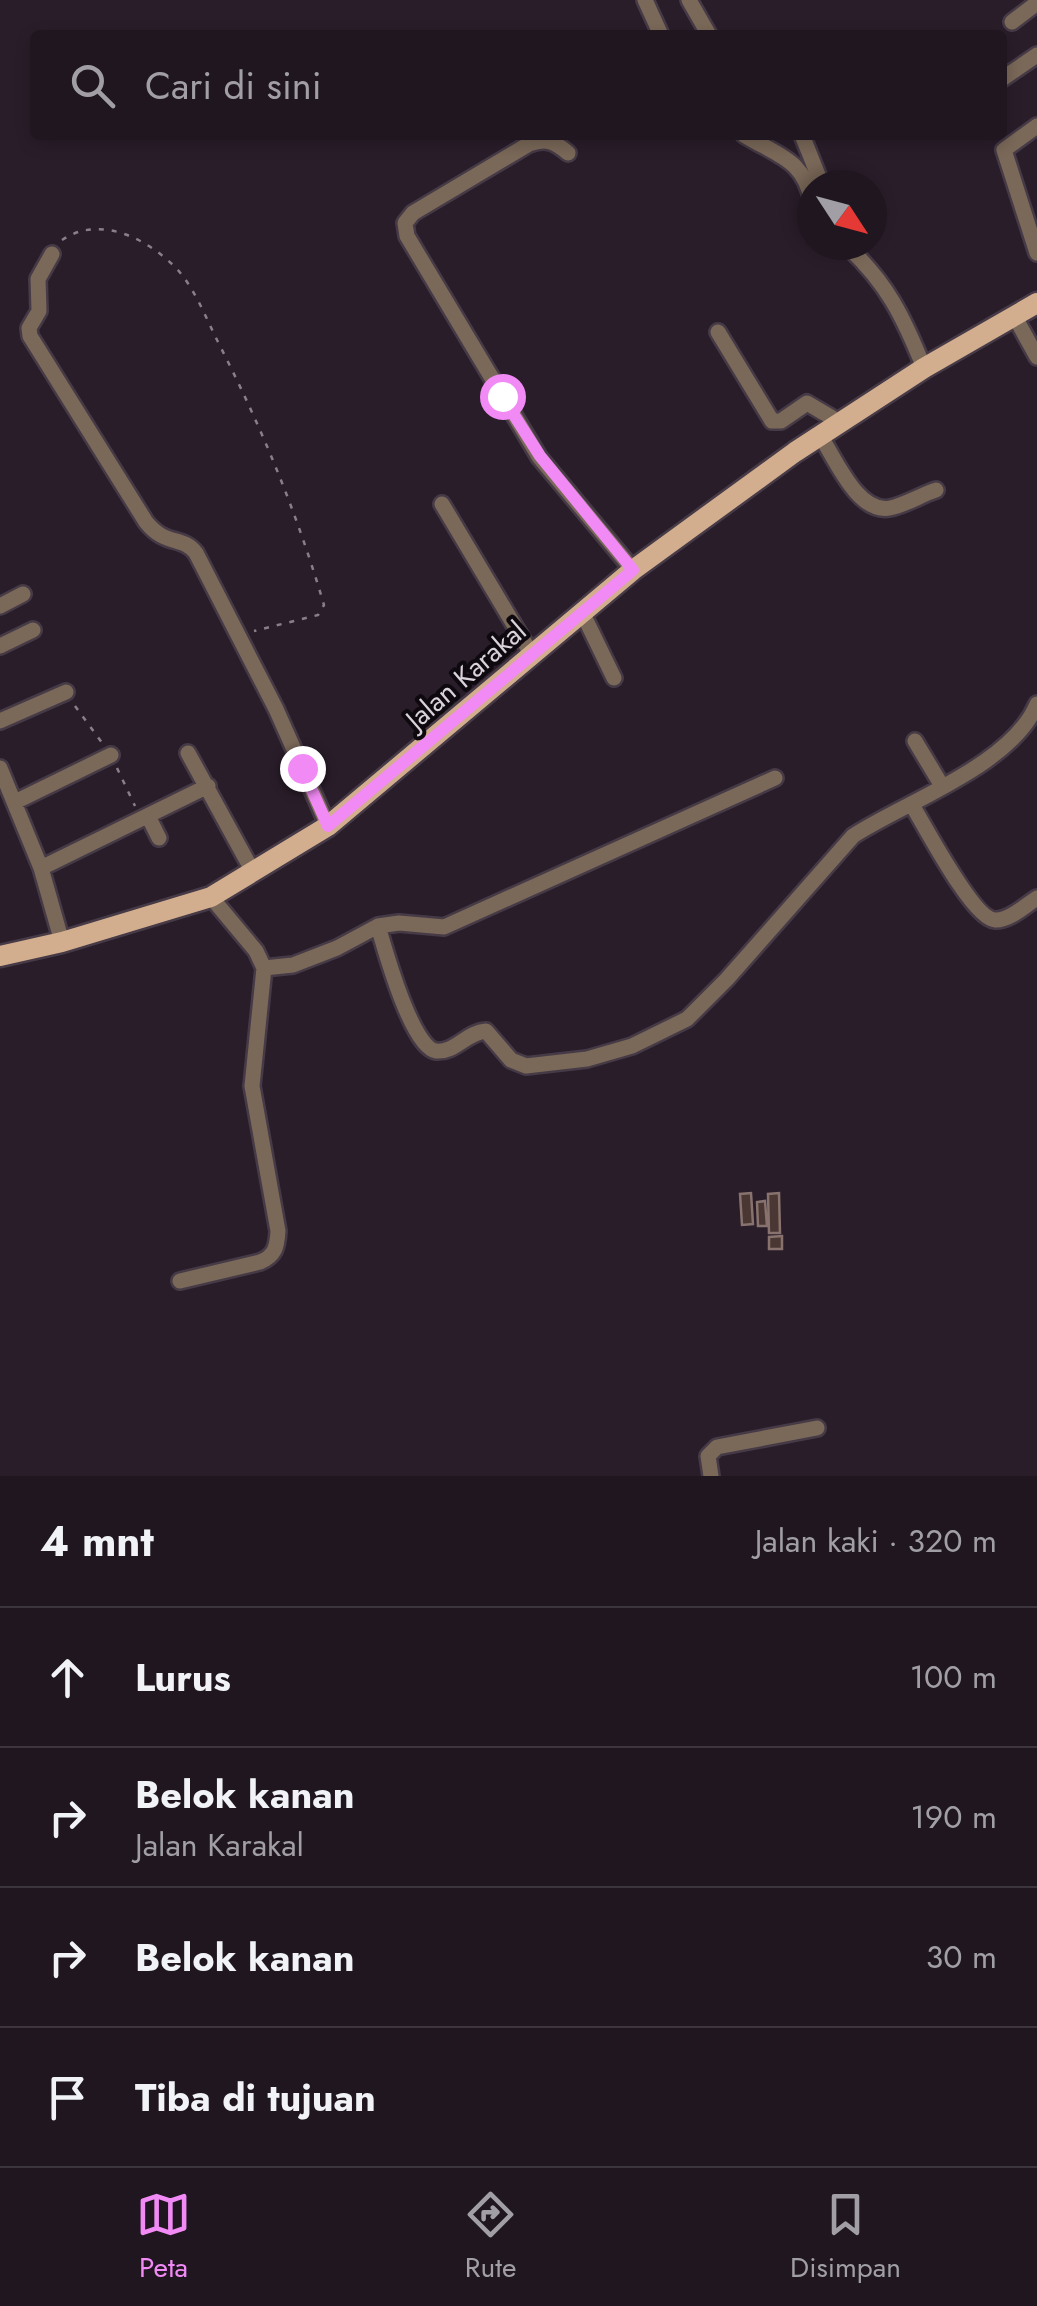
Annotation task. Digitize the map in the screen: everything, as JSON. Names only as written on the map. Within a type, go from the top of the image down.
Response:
[{"type":"main road","name":"Jalan Karakal","points":[[0,956],[62,942],[211,897],[328,826],[633,570],[840,423],[924,368],[1037,303]]},
{"type":"street","points":[[645,0],[659,30]]},
{"type":"street","points":[[689,0],[706,30]]},
{"type":"street","points":[[1012,22],[1037,3]]},
{"type":"street","points":[[1007,76],[1037,55]]},
{"type":"street","points":[[1037,126],[1004,150],[1037,253]]},
{"type":"street","points":[[540,140],[413,213],[406,224],[407,236],[540,456],[633,570]]},
{"type":"street","points":[[547,140],[568,153]]},
{"type":"street","points":[[753,140],[800,170]]},
{"type":"street","points":[[804,140],[816,170]]},
{"type":"street","points":[[52,254],[38,279],[39,311],[29,328],[30,336],[146,522],[156,534],[184,542],[196,553],[276,709],[328,826]]},
{"type":"street","points":[[862,260],[890,294],[924,368]]},
{"type":"street","points":[[1014,317],[1037,357]]},
{"type":"street","points":[[718,332],[772,421],[808,404],[840,423]]},
{"type":"street","points":[[821,437],[864,502],[877,508],[892,508],[936,490]]},
{"type":"street","points":[[442,504],[532,655]]},
{"type":"street","points":[[0,606],[23,594]]},
{"type":"street","points":[[582,612],[614,678]]},
{"type":"street","points":[[0,646],[32,630]]},
{"type":"street","points":[[0,721],[66,692]]},
{"type":"street","points":[[378,926],[424,1046],[440,1051],[473,1032],[486,1031],[516,1064],[587,1059],[632,1046],[686,1019],[728,979],[853,836],[876,820],[912,805],[1012,742],[1037,704]]},
{"type":"street","points":[[915,741],[942,786]]},
{"type":"street","points":[[188,753],[253,872]]},
{"type":"street","points":[[14,802],[110,755]]},
{"type":"street","points":[[0,768],[40,868],[62,942]]},
{"type":"street","points":[[264,968],[293,965],[378,926],[400,923],[444,928],[775,778]]},
{"type":"street","points":[[40,868],[208,786]]},
{"type":"street","points":[[912,805],[984,917],[1005,918],[1037,898]]},
{"type":"street","points":[[146,819],[160,838]]},
{"type":"street","points":[[180,1281],[260,1262],[270,1258],[277,1247],[278,1231],[252,1086],[264,968],[256,951],[211,897]]},
{"type":"street","points":[[711,1476],[708,1456],[717,1448],[817,1428]]},
{"type":"path","points":[[52,254],[63,238],[83,229],[101,227],[128,235],[155,250],[179,272],[196,298],[245,395],[302,528],[324,605],[318,615],[237,636]]},
{"type":"path","points":[[66,692],[110,755],[146,819]]},
{"type":"building","points":[[751,1193],[753,1224],[742,1225],[740,1194]]},
{"type":"building","points":[[779,1193],[780,1233],[769,1233],[768,1194]]},
{"type":"building","points":[[765,1201],[767,1226],[758,1226],[757,1202]]},
{"type":"building","points":[[782,1236],[782,1249],[769,1249],[769,1237]]},
{"type":"route","points":[[302,768],[328,826],[633,570],[540,456],[502,396]]}]
